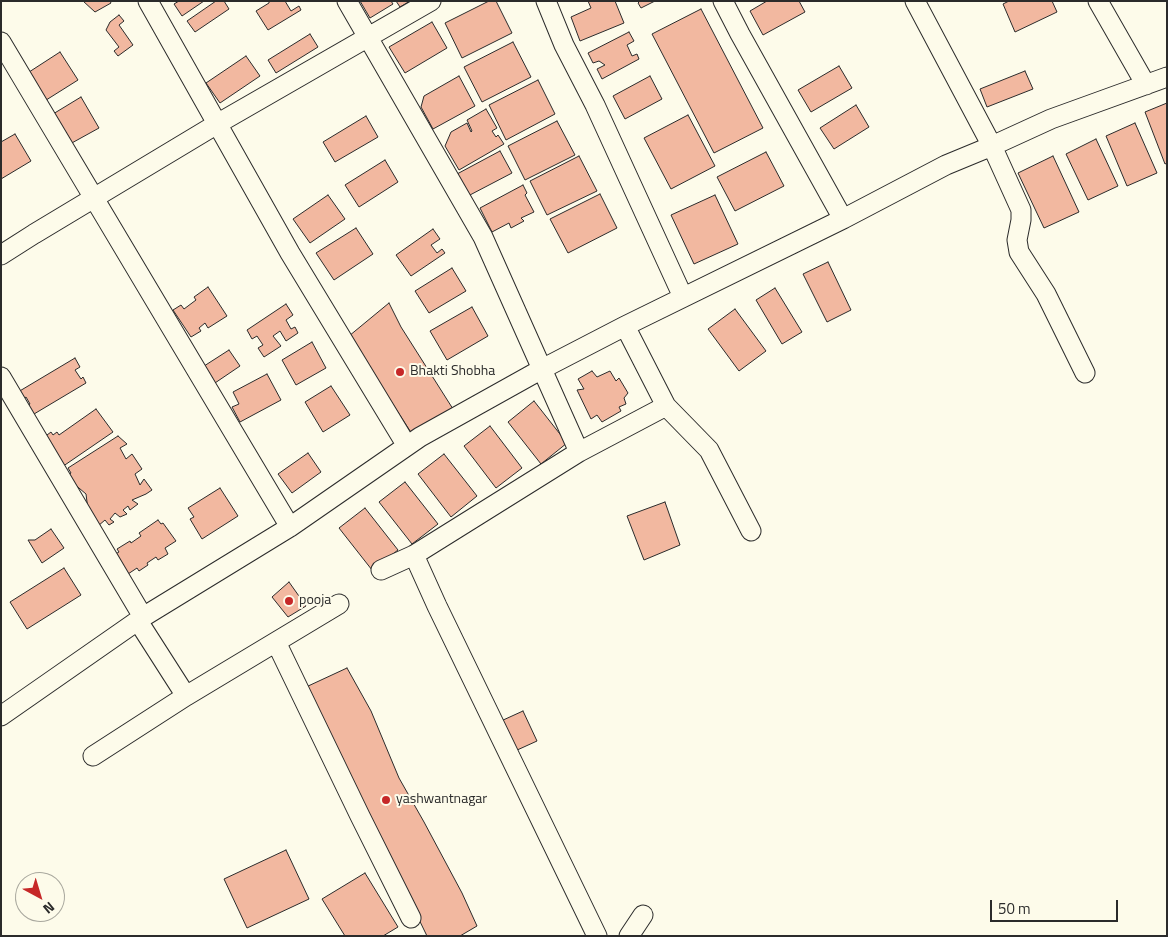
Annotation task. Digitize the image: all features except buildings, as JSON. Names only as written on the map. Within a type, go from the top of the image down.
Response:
[{"type":"street","points":[[148,1],[290,253],[407,446]]},
{"type":"street","points":[[347,1],[483,237],[579,452]]},
{"type":"street","points":[[1,255],[217,124],[431,1]]},
{"type":"street","points":[[546,1],[564,45],[595,105],[683,297]]},
{"type":"street","points":[[723,1],[843,219]]},
{"type":"street","points":[[914,1],[992,146],[1021,210],[1017,240],[1019,252],[1046,294],[1085,373]]},
{"type":"street","points":[[1098,1],[1146,85]]},
{"type":"street","points":[[1,42],[290,527]]},
{"type":"street","points":[[1,716],[141,619],[290,527],[420,437],[542,369],[683,297],[843,219],[946,165],[1052,119],[1167,77]]},
{"type":"street","points":[[625,326],[666,406],[709,450],[751,531]]},
{"type":"street","points":[[1,377],[186,696]]},
{"type":"street","points":[[381,570],[414,555],[579,452],[666,406]]},
{"type":"street","points":[[414,555],[597,936]]},
{"type":"street","points":[[93,756],[186,696],[339,604]]},
{"type":"street","points":[[276,642],[411,918]]},
{"type":"street","points":[[629,936],[643,915]]},
{"type":"place","name":"Bhakti Shobha","points":[[400,372]]},
{"type":"place","name":"pooja","points":[[289,601]]},
{"type":"place","name":"yashwantnagar","points":[[386,800]]}]
